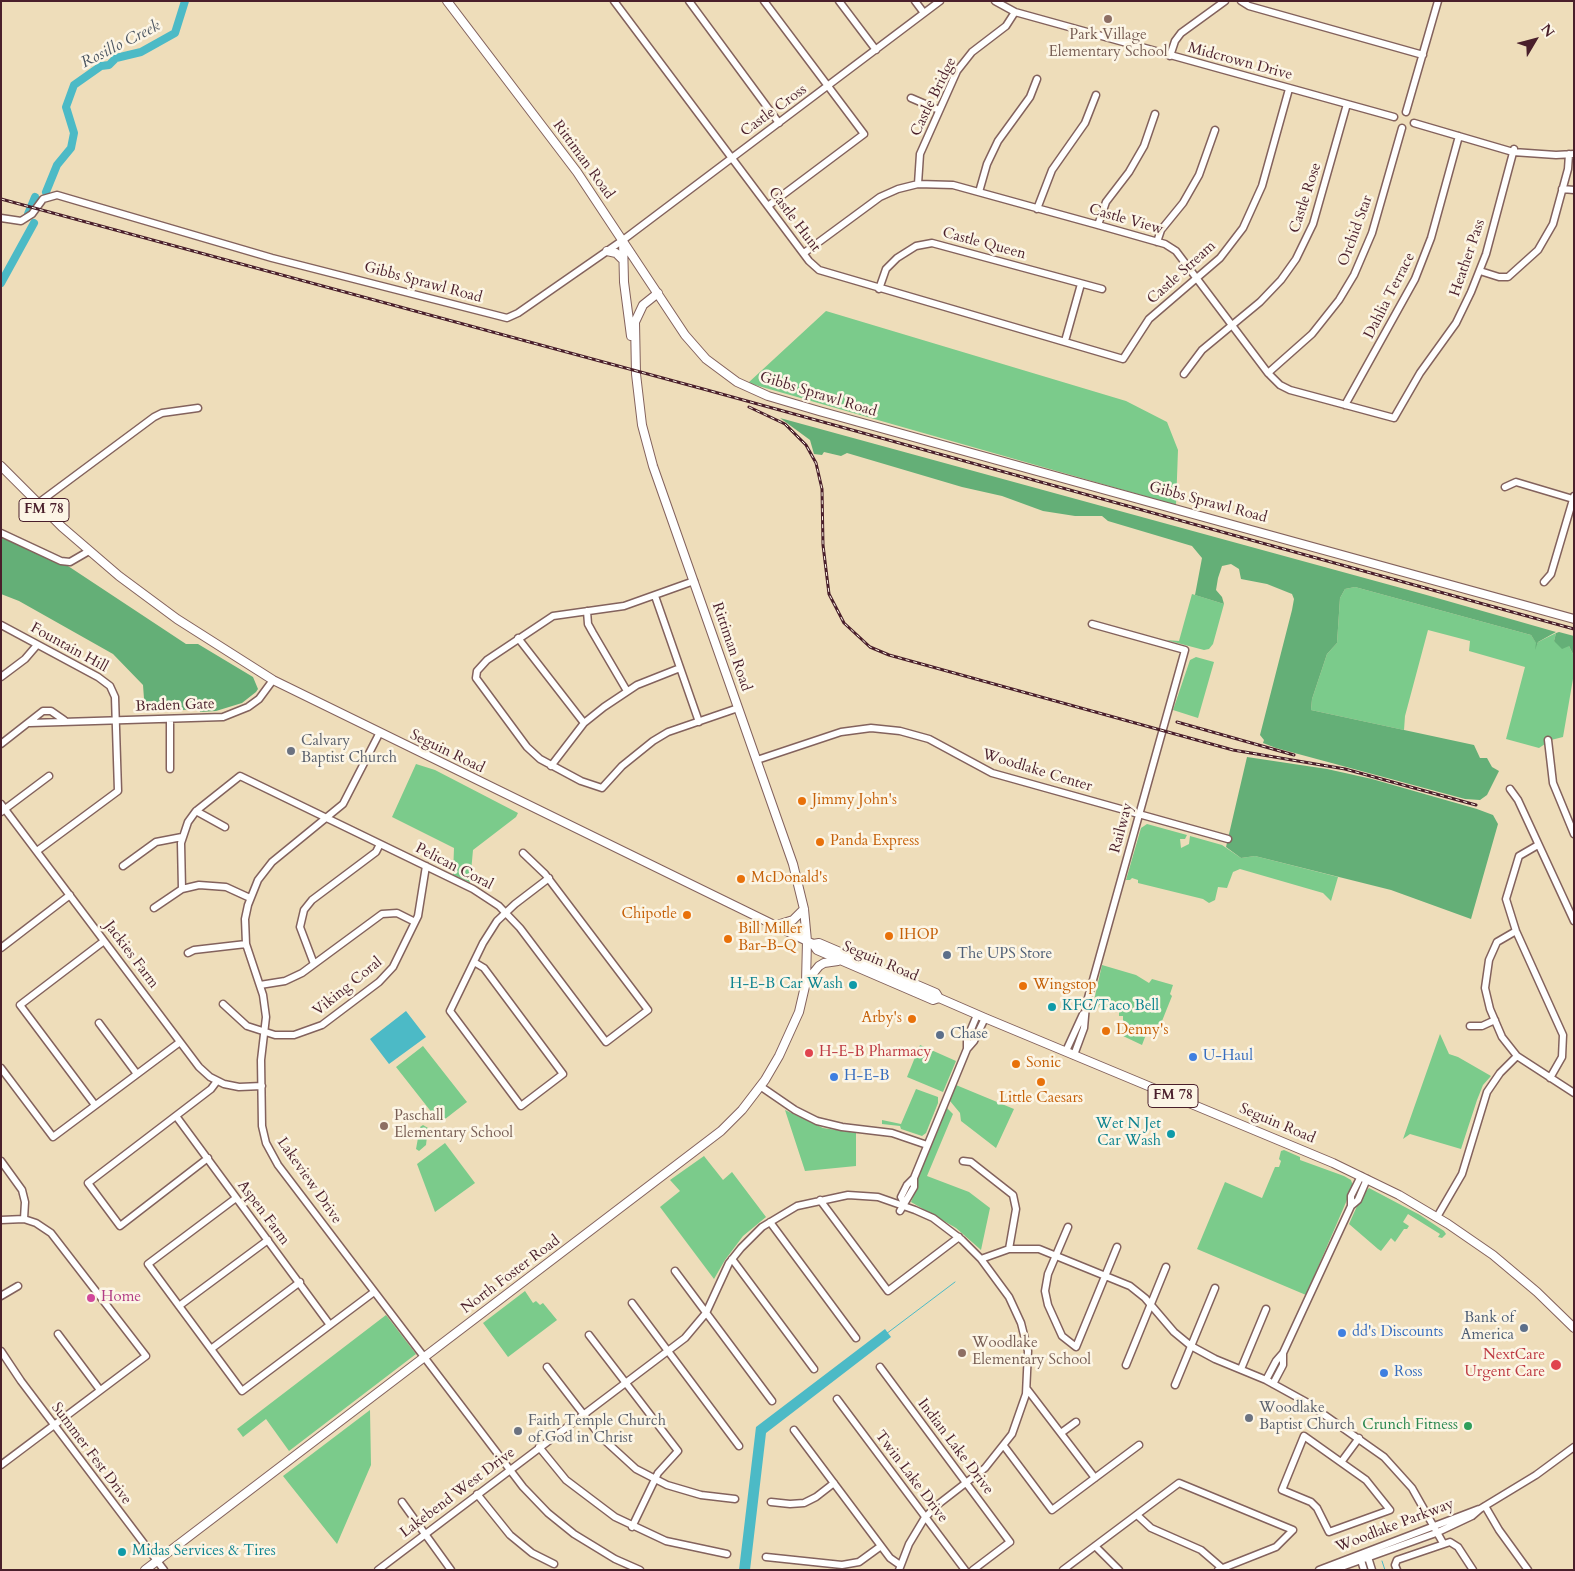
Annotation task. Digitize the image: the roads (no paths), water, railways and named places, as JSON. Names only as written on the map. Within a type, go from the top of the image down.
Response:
[{"type":"main road","name":"Rittiman Road","points":[[447,1],[577,172],[623,240],[622,259],[642,425],[653,466],[793,864],[810,943]]},
{"type":"main road","name":"Gibbs Sprawl Road","points":[[623,240],[685,335],[706,359],[732,380],[760,393],[910,437],[1574,619]]},
{"type":"main road","points":[[607,251],[616,253],[622,259]]},
{"type":"main road","name":"Rittiman Road","points":[[635,360],[636,317],[643,304],[658,293]]},
{"type":"main road","name":"Seguin Road","points":[[1,466],[38,504],[89,551],[177,619],[273,680],[379,734],[810,943],[817,950],[933,1000],[939,998]]},
{"type":"main road","points":[[774,926],[793,920],[804,909]]},
{"type":"main road","name":"Seguin Road","points":[[810,943],[819,943],[936,993],[939,998],[1299,1148],[1364,1178],[1437,1217],[1493,1255],[1537,1292],[1574,1328]]},
{"type":"main road","name":"North Foster Road","points":[[145,1570],[699,1150],[739,1113],[760,1086],[792,1031],[799,1012],[806,982],[810,943]]},
{"type":"main road","points":[[806,982],[823,963],[840,960]]},
{"type":"street","name":"Castle Hunt","points":[[614,1],[813,265],[827,274],[1124,358]]},
{"type":"street","points":[[689,1],[779,123]]},
{"type":"street","points":[[764,1],[864,134],[768,206]]},
{"type":"street","points":[[839,1],[876,50]]},
{"type":"street","points":[[915,1],[924,13]]},
{"type":"street","name":"Castle Cross","points":[[623,240],[940,1]]},
{"type":"street","name":"Midcrown Drive","points":[[995,1],[1015,12],[1394,117]]},
{"type":"street","points":[[1170,56],[1175,41],[1181,33],[1225,1]]},
{"type":"street","points":[[1241,1],[1249,6],[1423,55]]},
{"type":"street","points":[[1406,112],[1437,1]]},
{"type":"street","name":"Castle Bridge","points":[[918,184],[920,154],[961,65],[972,52],[1006,26],[1015,12]]},
{"type":"street","points":[[979,192],[987,164],[998,141],[1030,97],[1037,79]]},
{"type":"street","name":"Castle Stream","points":[[1124,358],[1149,319],[1197,278],[1234,241],[1251,213],[1262,186],[1288,89]]},
{"type":"street","points":[[1037,209],[1052,170],[1085,123],[1096,95]]},
{"type":"street","points":[[911,98],[939,110]]},
{"type":"street","name":"Castle Rose","points":[[1184,374],[1202,350],[1260,302],[1276,285],[1306,240],[1321,201],[1347,104]]},
{"type":"street","points":[[1098,225],[1106,202],[1129,172],[1144,146],[1155,114]]},
{"type":"street","points":[[1414,123],[1499,147],[1529,153],[1571,154],[1549,233],[1529,260],[1508,277],[1499,277],[1480,271]]},
{"type":"street","name":"Orchid Star","points":[[1268,373],[1312,334],[1339,300],[1357,269],[1372,233],[1402,128]]},
{"type":"street","points":[[1156,242],[1161,230],[1182,203],[1199,175],[1215,130]]},
{"type":"street","name":"Dahlia Terrace","points":[[1345,405],[1415,279],[1431,238],[1459,136]]},
{"type":"street","name":"Heather Pass","points":[[1394,418],[1420,373],[1456,324],[1480,271],[1514,150]]},
{"type":"street","name":"Castle View","points":[[804,254],[880,197],[898,189],[918,184],[942,184],[979,192],[1098,225],[1156,242],[1176,251],[1268,373],[1285,388],[1394,418]]},
{"type":"street","points":[[1562,189],[1574,190]]},
{"type":"street","name":"Gibbs Sprawl Road","points":[[1,218],[21,221],[32,214],[43,199],[57,195],[264,256],[503,318],[518,313],[623,240]]},
{"type":"street","name":"Castle Queen","points":[[879,289],[886,269],[897,258],[916,246],[932,243],[1102,289]]},
{"type":"street","points":[[1065,341],[1081,284]]},
{"type":"street","points":[[38,504],[154,417],[162,413],[198,408]]},
{"type":"street","points":[[1505,487],[1516,482],[1573,497],[1551,574],[1544,582]]},
{"type":"street","points":[[1,533],[61,561],[70,562],[89,551]]},
{"type":"street","points":[[694,581],[624,606],[553,616],[487,660],[476,674],[478,681],[527,746],[551,766],[581,782],[602,788],[622,766],[653,741],[668,732],[738,708]]},
{"type":"street","points":[[655,596],[699,722]]},
{"type":"street","points":[[587,611],[588,624],[592,633],[626,691]]},
{"type":"street","name":"Railway","points":[[1070,1053],[1084,1013],[1185,650],[1092,624]]},
{"type":"street","name":"Fountain Hill","points":[[1,625],[105,682],[115,697],[118,791],[37,851]]},
{"type":"street","points":[[518,638],[584,723]]},
{"type":"street","points":[[1,677],[25,659],[37,645]]},
{"type":"street","points":[[551,766],[584,723],[626,691],[680,668]]},
{"type":"street","name":"Braden Gate","points":[[30,722],[213,718],[233,714],[259,700],[273,680]]},
{"type":"street","name":"Braden Gate","points":[[1,744],[37,715],[47,710],[64,720]]},
{"type":"street","points":[[170,719],[170,770]]},
{"type":"street","name":"Woodlake Center","points":[[757,760],[842,732],[871,728],[900,731],[929,739],[992,773],[1228,839]]},
{"type":"street","name":"Lakeview Drive","points":[[379,734],[348,797],[328,818],[272,862],[258,880],[250,898],[245,919],[246,944],[260,986],[265,1009],[266,1033],[262,1051],[263,1128],[272,1155],[509,1470],[538,1503],[561,1524],[625,1567],[640,1570]]},
{"type":"street","points":[[1548,740],[1553,783],[1574,834]]},
{"type":"street","points":[[3,809],[49,776]]},
{"type":"street","name":"Pelican Coral","points":[[196,811],[240,776],[474,889],[505,912],[606,1042],[648,1010],[548,878]]},
{"type":"street","points":[[1510,789],[1518,800],[1574,921]]},
{"type":"street","name":"Jackies Farm","points":[[3,809],[37,851],[199,1067],[217,1081],[239,1087],[262,1086]]},
{"type":"street","points":[[182,889],[182,837],[188,822],[196,811],[225,828]]},
{"type":"street","points":[[123,866],[156,842],[182,837]]},
{"type":"street","points":[[314,964],[300,927],[304,910],[312,900],[376,852],[380,844]]},
{"type":"street","points":[[1538,845],[1519,856],[1508,892],[1507,908],[1563,1035],[1562,1057],[1550,1078]]},
{"type":"street","points":[[474,962],[484,968],[563,1074],[521,1106],[450,1011],[487,935],[505,912],[548,878],[523,853]]},
{"type":"street","name":"Viking Coral","points":[[223,1004],[240,1022],[266,1033],[294,1035],[309,1031],[327,1021],[385,977],[396,964],[415,922],[421,903],[426,866]]},
{"type":"street","points":[[154,908],[182,889],[215,884],[250,898]]},
{"type":"street","points":[[1,948],[70,895]]},
{"type":"street","points":[[260,986],[291,979],[382,914],[397,913],[415,922]]},
{"type":"street","points":[[1516,931],[1497,942],[1489,960],[1484,988],[1495,1020],[1502,1037],[1517,1056],[1574,1093]]},
{"type":"street","points":[[95,1105],[20,1005],[104,941]]},
{"type":"street","points":[[188,953],[194,950],[246,944]]},
{"type":"street","points":[[902,1206],[914,1187],[914,1178],[967,1049],[974,1041],[981,1016]]},
{"type":"street","points":[[1470,1026],[1482,1026],[1495,1020]]},
{"type":"street","points":[[99,1023],[137,1074]]},
{"type":"street","points":[[1,1068],[53,1137],[180,1042]]},
{"type":"street","points":[[1437,1217],[1462,1174],[1487,1092],[1500,1073],[1517,1056]]},
{"type":"street","points":[[208,1158],[120,1226],[88,1184],[211,1089],[217,1081]]},
{"type":"street","points":[[760,1086],[794,1110],[817,1121],[842,1127],[892,1133],[927,1145]]},
{"type":"street","name":"Aspen Farm","points":[[176,1116],[330,1325]]},
{"type":"street","points":[[963,1161],[971,1162],[1013,1195],[1016,1209],[1009,1248]]},
{"type":"street","points":[[1,1162],[22,1190],[25,1202],[24,1219]]},
{"type":"street","points":[[1270,1382],[1283,1365],[1283,1353],[1351,1206],[1351,1196],[1364,1178]]},
{"type":"street","name":"Lakebend West Drive","points":[[378,1570],[694,1330],[706,1313],[732,1259],[751,1237],[770,1222],[797,1206],[848,1195],[864,1196],[902,1206],[932,1218],[959,1238],[981,1259],[1009,1297],[1022,1323],[1028,1351],[1027,1389],[1018,1421],[1004,1446],[985,1468],[936,1506],[909,1544],[900,1568]]},
{"type":"street","points":[[236,1198],[148,1264],[242,1391],[374,1292]]},
{"type":"street","points":[[820,1200],[888,1291],[959,1238]]},
{"type":"street","points":[[1,1220],[24,1219],[42,1226],[56,1237],[146,1356],[1,1465]]},
{"type":"street","points":[[770,1222],[856,1338]]},
{"type":"street","points":[[1068,1227],[1046,1282],[1046,1299],[1062,1336],[1076,1347],[1117,1247]]},
{"type":"street","points":[[179,1306],[268,1240]]},
{"type":"street","points":[[981,1259],[1009,1248],[1031,1248],[1056,1255],[1130,1286],[1150,1304],[1174,1332],[1191,1346],[1215,1359],[1270,1382],[1324,1413],[1359,1438],[1401,1474],[1419,1499],[1441,1544]]},
{"type":"street","points":[[732,1259],[814,1369]]},
{"type":"street","points":[[1126,1365],[1166,1267]]},
{"type":"street","points":[[675,1271],[772,1401]]},
{"type":"street","points":[[211,1349],[300,1282]]},
{"type":"street","points":[[1,1296],[18,1286]]},
{"type":"street","points":[[1175,1385],[1215,1288]]},
{"type":"street","points":[[632,1303],[739,1446]]},
{"type":"street","points":[[1241,1369],[1266,1309]]},
{"type":"street","points":[[58,1334],[100,1390]]},
{"type":"street","points":[[589,1335],[678,1451],[662,1466],[632,1527]]},
{"type":"street","name":"Summer Fest Drive","points":[[1,1351],[54,1425],[164,1570]]},
{"type":"street","points":[[548,1366],[613,1451],[636,1469],[655,1480],[701,1495],[735,1499]]},
{"type":"street","name":"Indian Lake Drive","points":[[880,1367],[1010,1542],[973,1570]]},
{"type":"street","points":[[1027,1389],[1095,1478]]},
{"type":"street","name":"Twin Lake Drive","points":[[837,1399],[965,1570]]},
{"type":"street","points":[[1061,1433],[1076,1422]]},
{"type":"street","points":[[794,1430],[890,1558],[900,1568]]},
{"type":"street","points":[[1304,1436],[1342,1461],[1366,1480],[1390,1510],[1328,1532],[1318,1508],[1311,1502],[1282,1490],[1304,1436]]},
{"type":"street","points":[[1342,1461],[1359,1438]]},
{"type":"street","points":[[1004,1446],[1052,1510],[1139,1445]]},
{"type":"street","name":"Woodlake Parkway","points":[[1333,1570],[1367,1554],[1435,1530],[1470,1511],[1482,1508],[1536,1476],[1574,1446]]},
{"type":"street","points":[[539,1447],[555,1468],[578,1490],[603,1510],[632,1527],[681,1545],[727,1554]]},
{"type":"street","points":[[771,1502],[804,1503],[816,1497],[834,1483]]},
{"type":"street","points":[[1063,1570],[1137,1514],[1179,1483],[1293,1530],[1276,1548],[1221,1569],[1197,1547],[1151,1528],[1137,1514]]},
{"type":"street","points":[[477,1494],[510,1536],[532,1553],[554,1564]]},
{"type":"street","points":[[402,1502],[451,1570]]},
{"type":"street","points":[[1482,1508],[1528,1570]]},
{"type":"street","points":[[1397,1570],[1395,1565],[1397,1560],[1450,1542],[1455,1544],[1473,1570]]},
{"type":"street","points":[[766,1557],[842,1565],[859,1562],[881,1546]]},
{"type":"street","points":[[1095,1546],[1119,1570]]},
{"type":"street","points":[[1367,1554],[1372,1570]]},
{"type":"street","points":[[1210,1557],[1214,1570]]},
{"type":"street","points":[[1360,1557],[1364,1570]]},
{"type":"street","name":"Woodlake Parkway","points":[[1319,1570],[1360,1557]]},
{"type":"street","points":[[372,1563],[378,1570]]},
{"type":"water","points":[[406,1011],[426,1037],[389,1064],[370,1039]]},
{"type":"water","points":[[885,1329],[891,1337],[766,1433],[750,1570],[739,1570],[756,1427]]},
{"type":"waterway","name":"Rosillo Creek","points":[[46,192],[57,165],[71,148],[74,133],[66,107],[74,85],[101,66],[109,65],[116,58],[141,52],[175,33],[185,1]]},
{"type":"waterway","name":"Rosillo Creek","points":[[28,214],[35,197]]},
{"type":"waterway","name":"Rosillo Creek","points":[[1,283],[34,223]]},
{"type":"waterway","points":[[886,1334],[955,1282]]},
{"type":"waterway","points":[[1382,1561],[1385,1570]]},
{"type":"railway","points":[[1,199],[707,390],[1574,629]]},
{"type":"railway","points":[[749,407],[785,424],[806,445],[816,463],[822,489],[823,545],[829,594],[844,623],[870,647],[889,655],[1233,750],[1345,769],[1476,805]]},
{"type":"railway","points":[[1177,722],[1294,755]]},
{"type":"place","name":"Park Village Elementary School","points":[[1108,19]]},
{"type":"place","name":"Calvary Baptist Church","points":[[291,751]]},
{"type":"place","name":"Jimmy John's","points":[[802,801]]},
{"type":"place","name":"Panda Express","points":[[820,842]]},
{"type":"place","name":"McDonald's","points":[[741,879]]},
{"type":"place","name":"Chipotle","points":[[687,915]]},
{"type":"place","name":"IHOP","points":[[889,936]]},
{"type":"place","name":"Bill Miller Bar-B-Q","points":[[728,939]]},
{"type":"place","name":"The UPS Store","points":[[947,955]]},
{"type":"place","name":"H-E-B Car Wash","points":[[853,985]]},
{"type":"place","name":"Wingstop","points":[[1023,986]]},
{"type":"place","name":"KFC/Taco Bell","points":[[1052,1007]]},
{"type":"place","name":"Arby's","points":[[912,1019]]},
{"type":"place","name":"Denny's","points":[[1106,1031]]},
{"type":"place","name":"Chase","points":[[940,1035]]},
{"type":"place","name":"H-E-B Pharmacy","points":[[809,1053]]},
{"type":"place","name":"U-Haul","points":[[1193,1057]]},
{"type":"place","name":"Sonic","points":[[1016,1064]]},
{"type":"place","name":"H-E-B","points":[[834,1077]]},
{"type":"place","name":"Little Caesars","points":[[1041,1082]]},
{"type":"place","name":"Paschall Elementary School","points":[[384,1126]]},
{"type":"place","name":"Wet N Jet Car Wash","points":[[1171,1134]]},
{"type":"place","name":"Home","points":[[91,1298]]},
{"type":"place","name":"Bank of America","points":[[1524,1328]]},
{"type":"place","name":"dd's Discounts","points":[[1342,1333]]},
{"type":"place","name":"Woodlake Elementary School","points":[[962,1353]]},
{"type":"place","name":"NextCare Urgent Care","points":[[1556,1365]]},
{"type":"place","name":"Ross","points":[[1384,1373]]},
{"type":"place","name":"Woodlake Baptist Church","points":[[1249,1418]]},
{"type":"place","name":"Crunch Fitness","points":[[1468,1426]]},
{"type":"place","name":"Faith Temple Church of God in Christ","points":[[518,1431]]},
{"type":"place","name":"Midas Services & Tires","points":[[122,1552]]}]
